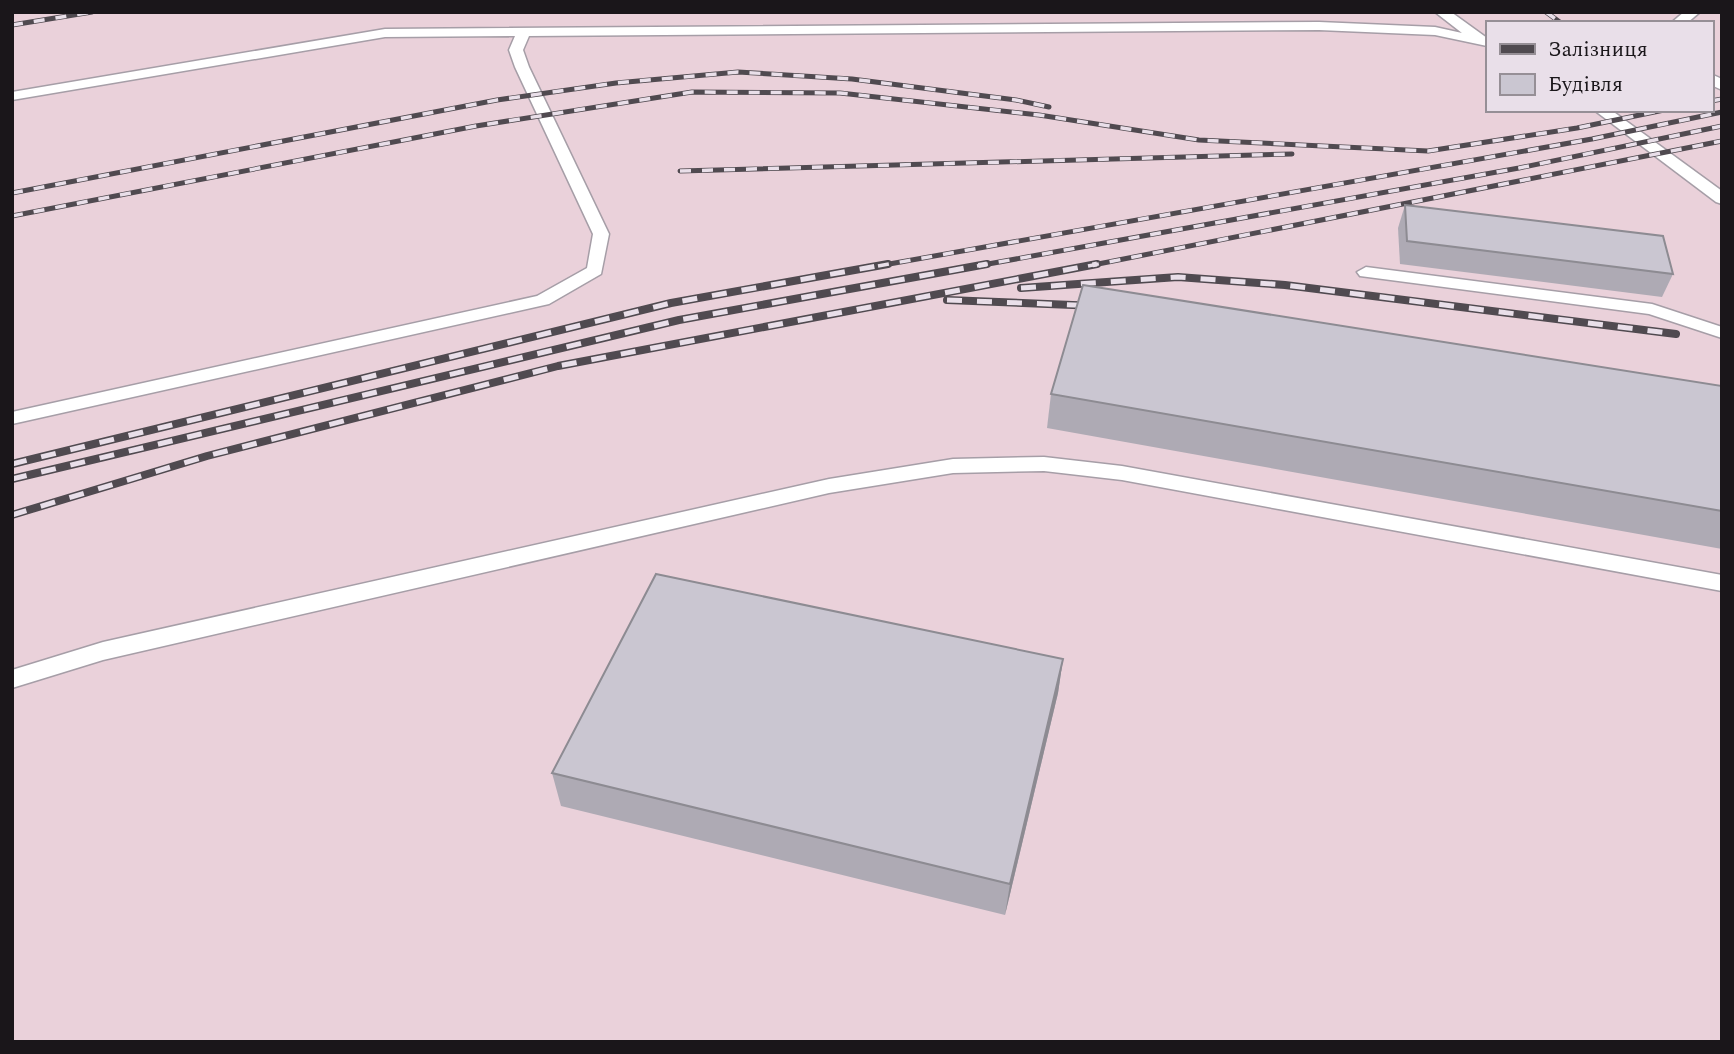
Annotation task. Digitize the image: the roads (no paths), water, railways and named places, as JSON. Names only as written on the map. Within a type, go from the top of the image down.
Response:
[{"type":"lane","points":[[1442,12],[1485,41]]},
{"type":"lane","points":[[12,96],[385,33],[1319,26],[1435,31],[1485,41]]},
{"type":"lane","points":[[12,418],[543,300],[594,270],[601,234],[522,67],[516,50],[524,32]]},
{"type":"lane","points":[[1604,112],[1722,199]]},
{"type":"lane","points":[[1366,272],[1652,309],[1722,333]]},
{"type":"lane","points":[[12,678],[103,651],[816,489],[953,466],[1044,464],[1122,473],[1722,583]]},
{"type":"railway","points":[[12,25],[92,12]]},
{"type":"railway","points":[[1546,12],[1558,21]]},
{"type":"railway","points":[[12,193],[497,100],[616,83],[738,72],[852,79],[1016,100],[1049,107]]},
{"type":"railway","points":[[12,216],[476,126],[692,92],[840,93],[1039,115],[1199,140],[1428,151],[1577,128],[1654,112]]},
{"type":"railway","points":[[1713,101],[1722,99]]},
{"type":"railway","points":[[878,266],[1592,139],[1722,112]]},
{"type":"railway","points":[[977,266],[1519,168],[1722,126]]},
{"type":"railway","points":[[1088,266],[1722,141]]},
{"type":"railway","points":[[680,171],[1292,154]]},
{"type":"railway","points":[[12,464],[671,303],[888,264]]},
{"type":"railway","points":[[12,479],[679,320],[987,264]]},
{"type":"railway","points":[[12,515],[207,456],[558,366],[1097,264]]},
{"type":"railway","points":[[1021,288],[1178,277],[1285,285],[1676,334]]},
{"type":"railway","points":[[947,300],[1098,306]]}]
